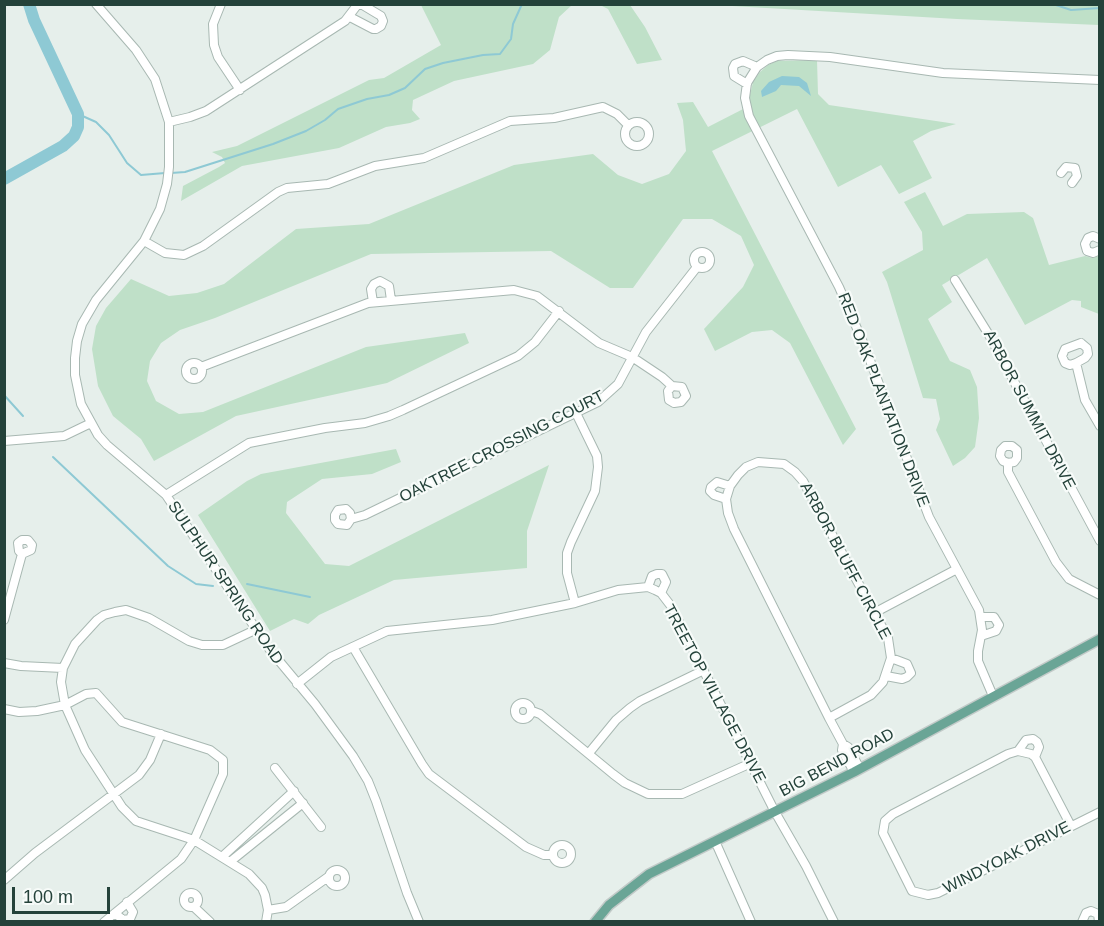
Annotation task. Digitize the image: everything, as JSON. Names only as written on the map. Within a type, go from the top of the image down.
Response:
[{"type":"main road","name":"BIG BEND ROAD","points":[[595,921],[609,905],[639,880],[857,770],[1100,639]]},
{"type":"street","name":"SULPHUR SPRING ROAD","points":[[96,4],[145,63],[161,94],[169,122],[170,156],[166,191],[144,241],[89,310],[77,341],[75,375],[81,404],[107,445],[166,495],[281,667],[332,727],[368,781],[419,921]]},
{"type":"street","points":[[221,4],[213,24],[214,45],[218,57],[240,90]]},
{"type":"street","points":[[169,122],[200,115],[350,17],[359,4],[381,16],[383,21],[381,26],[373,29],[350,17]]},
{"type":"street","name":"RED OAK PLANTATION DRIVE","points":[[993,696],[978,661],[981,617],[929,517],[865,347],[839,287],[749,117],[745,98],[747,84],[734,76],[733,68],[735,64],[743,61],[757,67],[777,56],[802,55],[943,74],[1100,80]]},
{"type":"street","points":[[747,84],[757,67]]},
{"type":"street","points":[[144,241],[165,253],[184,255],[203,246],[278,192],[287,188],[328,184],[375,166],[424,158],[510,121],[554,118],[603,108],[617,114],[628,125]]},
{"type":"street","points":[[1061,173],[1066,167],[1075,168],[1077,176],[1072,183]]},
{"type":"street","points":[[1100,239],[1093,236],[1088,238],[1084,244],[1087,251],[1093,253],[1100,250]]},
{"type":"street","name":"OAKTREE CROSSING COURT","points":[[351,519],[365,515],[598,402],[618,384],[646,332],[697,267]]},
{"type":"street","name":"ARBOR SUMMIT DRIVE","points":[[955,280],[989,335],[1100,541]]},
{"type":"street","points":[[374,302],[370,290],[380,281],[389,286],[391,300]]},
{"type":"street","points":[[201,367],[374,302],[514,290],[537,296],[599,343],[632,357],[672,386]]},
{"type":"street","points":[[166,495],[249,443],[371,421],[403,410],[518,356],[535,342],[559,311]]},
{"type":"street","points":[[1076,363],[1085,400],[1100,426]]},
{"type":"street","points":[[575,603],[567,573],[567,553],[595,491],[598,467],[597,456],[576,413]]},
{"type":"street","points":[[4,441],[64,436],[91,423]]},
{"type":"street","name":"ARBOR BLUFF CIRCLE","points":[[829,718],[871,695],[886,676],[891,658],[888,638],[810,491],[795,472],[784,464],[758,462],[746,467],[730,486],[726,499],[728,513],[734,529],[829,718],[843,744],[842,750],[857,770]]},
{"type":"street","points":[[1008,463],[1008,472],[1064,575],[1079,586],[1100,595]]},
{"type":"street","name":"ARBOR BLUFF CIRCLE","points":[[726,499],[714,495],[710,491],[711,487],[717,482],[730,486]]},
{"type":"street","points":[[4,620],[22,554]]},
{"type":"street","points":[[874,613],[957,569]]},
{"type":"street","name":"TREETOP VILLAGE DRIVE","points":[[648,588],[652,576],[662,574],[666,582],[661,593]]},
{"type":"street","name":"TREETOP VILLAGE DRIVE","points":[[297,684],[331,657],[387,631],[492,620],[575,603],[618,590],[648,588],[661,593],[671,606],[775,812],[834,921]]},
{"type":"street","points":[[255,630],[223,645],[201,645],[189,641],[149,618],[121,610],[104,615],[90,626],[75,644],[63,668],[61,682],[65,705],[85,750],[122,807],[136,820],[194,840],[249,874],[262,888],[268,910],[266,921]]},
{"type":"street","name":"RED OAK PLANTATION DRIVE","points":[[981,617],[994,617],[999,625],[996,631],[981,636]]},
{"type":"street","points":[[353,646],[429,774],[526,847],[544,855],[553,855]]},
{"type":"street","name":"ARBOR BLUFF CIRCLE","points":[[886,676],[902,679],[911,673],[907,664],[891,658]]},
{"type":"street","points":[[4,663],[63,668]]},
{"type":"street","points":[[589,753],[616,720],[635,705],[704,670]]},
{"type":"street","points":[[4,709],[28,711],[65,705],[86,694],[96,693],[122,722],[210,750],[223,760],[224,774],[194,840],[181,859],[104,921]]},
{"type":"street","points":[[532,711],[540,714],[625,783],[648,794],[682,794],[751,763]]},
{"type":"street","points":[[4,879],[35,852],[139,775],[145,768],[161,734]]},
{"type":"street","points":[[1035,757],[1039,747],[1037,742],[1033,739],[1026,740],[1018,751],[1031,753],[1035,757],[1071,826]]},
{"type":"street","name":"WINDYOAK DRIVE","points":[[1018,751],[1008,754],[893,814],[885,821],[884,837],[908,885],[917,893],[928,895],[938,893],[1100,812]]},
{"type":"street","points":[[275,768],[321,826]]},
{"type":"street","points":[[227,859],[294,791]]},
{"type":"street","points":[[227,859],[303,803]]},
{"type":"street","points":[[715,841],[751,921]]},
{"type":"street","points":[[268,910],[286,907],[328,877]]},
{"type":"street","points":[[115,913],[123,920],[130,919],[133,915],[127,902]]},
{"type":"street","points":[[194,907],[210,921]]},
{"type":"street","points":[[1082,921],[1086,913],[1090,911],[1098,914],[1099,921]]},
{"type":"green space","points":[[421,5],[572,5],[559,17],[550,50],[533,64],[454,81],[413,100],[412,110],[420,119],[386,127],[339,148],[242,166],[181,201],[183,186],[225,163],[222,157],[212,152],[237,146],[369,80],[384,78],[441,45]]},
{"type":"green space","points":[[600,5],[630,5],[645,27],[662,60],[637,64],[608,9]]},
{"type":"green space","points":[[715,5],[1099,5],[1099,25],[957,19]]},
{"type":"green space","points":[[817,60],[818,94],[829,105],[956,124],[931,131],[913,141],[932,178],[899,194],[881,165],[838,187],[797,109],[712,151],[856,429],[843,445],[790,343],[772,330],[752,332],[715,351],[704,329],[743,287],[754,265],[741,236],[712,219],[683,219],[633,288],[610,288],[551,251],[371,254],[180,330],[161,343],[150,361],[147,381],[156,401],[179,414],[203,412],[366,347],[465,333],[469,343],[387,383],[236,416],[154,461],[141,439],[113,416],[98,386],[92,349],[96,326],[106,308],[131,279],[169,296],[197,293],[224,284],[296,229],[369,224],[514,165],[593,154],[618,175],[642,184],[669,174],[686,151],[683,120],[677,103],[693,102],[708,127],[749,106],[753,82],[768,65],[777,61]]},
{"type":"green space","points":[[925,192],[943,226],[967,214],[1024,212],[1033,218],[1049,265],[1085,256],[1092,258],[1099,256],[1099,314],[1081,307],[1081,301],[1072,300],[1025,325],[987,258],[942,285],[952,302],[928,319],[950,361],[970,370],[977,387],[979,418],[975,447],[953,466],[936,430],[940,419],[936,399],[923,398],[882,272],[923,250],[922,232],[904,202]]},
{"type":"green space","points":[[396,449],[401,462],[372,474],[322,479],[287,502],[286,513],[325,564],[349,566],[549,465],[527,531],[527,568],[394,580],[319,615],[308,624],[294,619],[270,631],[198,515],[261,474]]},
{"type":"water","points":[[782,76],[799,77],[807,83],[811,96],[799,86],[781,85],[776,91],[762,97],[761,91],[769,82]]},
{"type":"waterway","points":[[4,179],[63,146],[74,136],[78,127],[78,114],[34,20],[29,4]]},
{"type":"waterway","points":[[171,173],[185,172],[306,131],[338,109],[367,99],[389,95],[405,88],[425,69],[443,63],[500,54],[511,39],[513,24],[522,4]]},
{"type":"waterway","points":[[951,4],[987,4]]},
{"type":"waterway","points":[[1053,4],[1071,10],[1100,8]]},
{"type":"waterway","points":[[78,114],[96,122],[109,135],[127,163],[141,175],[165,173]]},
{"type":"waterway","points":[[4,395],[23,416]]},
{"type":"waterway","points":[[53,457],[168,566],[196,584],[213,586]]},
{"type":"waterway","points":[[247,584],[310,597]]}]
